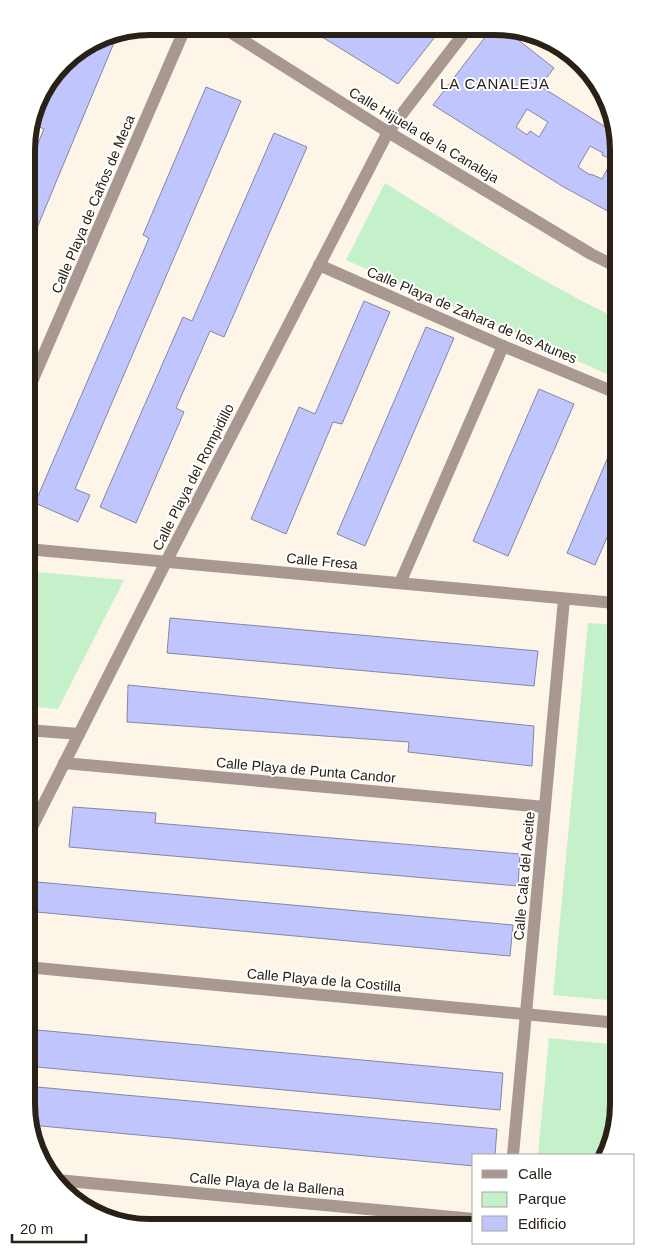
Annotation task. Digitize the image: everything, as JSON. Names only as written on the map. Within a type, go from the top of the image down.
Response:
[{"type":"street","name":"Calle Playa de Caños de Meca","points":[[35,375],[182,35]]},
{"type":"street","name":"Calle Hijuela de la Canaleja","points":[[235,35],[388,132],[591,254],[610,264]]},
{"type":"street","name":"Calle Playa del Rompidillo","points":[[35,819],[388,132],[463,35]]},
{"type":"street","name":"Calle Playa de Zahara de los Atunes","points":[[319,265],[503,346],[610,390]]},
{"type":"street","points":[[400,583],[503,346]]},
{"type":"street","name":"Calle Fresa","points":[[35,550],[610,603]]},
{"type":"street","name":"Calle Cala del Aceite","points":[[513,1154],[564,599]]},
{"type":"street","points":[[35,731],[79,734]]},
{"type":"street","name":"Calle Playa de Punta Candor","points":[[64,762],[545,806]]},
{"type":"street","name":"Calle Playa de la Costilla","points":[[35,968],[610,1022]]},
{"type":"street","name":"Calle Playa de la Ballena","points":[[65,1181],[472,1219]]},
{"type":"green space","points":[[385,183],[526,270],[610,315],[610,375],[346,260]]},
{"type":"green space","points":[[35,572],[124,580],[58,709],[35,707]]},
{"type":"green space","points":[[588,623],[610,625],[610,1000],[553,995]]},
{"type":"green space","points":[[549,1038],[610,1044],[610,1112],[604,1141],[598,1154],[538,1154]]},
{"type":"building","points":[[319,35],[436,35],[398,84]]},
{"type":"building","points":[[487,35],[514,37],[554,68],[540,86],[608,129],[610,159],[590,146],[578,167],[590,175],[602,179],[610,164],[610,212],[562,186],[433,105]],"holes":[[[527,109],[548,122],[539,137],[530,131],[527,135],[516,127]]]},
{"type":"building","points":[[115,41],[35,233],[35,150],[44,129],[38,126],[39,120],[54,86],[86,54]]},
{"type":"building","points":[[206,87],[241,101],[75,489],[90,495],[78,522],[35,503],[149,238],[143,235]]},
{"type":"building","points":[[274,133],[307,147],[224,337],[210,331],[176,408],[184,412],[136,523],[100,507],[183,317],[192,321]]},
{"type":"building","points":[[364,301],[390,312],[342,424],[333,422],[286,534],[251,519],[299,407],[315,414]]},
{"type":"building","points":[[426,327],[454,338],[365,546],[337,534]]},
{"type":"building","points":[[539,389],[574,404],[508,556],[473,541]]},
{"type":"building","points":[[610,452],[610,530],[595,565],[567,553]]},
{"type":"building","points":[[170,618],[538,651],[534,686],[167,653]]},
{"type":"building","points":[[128,685],[534,726],[532,766],[408,752],[409,742],[127,722]]},
{"type":"building","points":[[73,807],[156,813],[155,823],[520,854],[518,886],[69,847]]},
{"type":"building","points":[[35,882],[513,925],[510,956],[35,912]]},
{"type":"building","points":[[35,1030],[503,1073],[500,1110],[35,1067]]},
{"type":"building","points":[[35,1087],[497,1129],[495,1154],[472,1154],[472,1166],[37,1126]]},
{"type":"district","name":"LA CANALEJA","points":[[495,83]]}]
